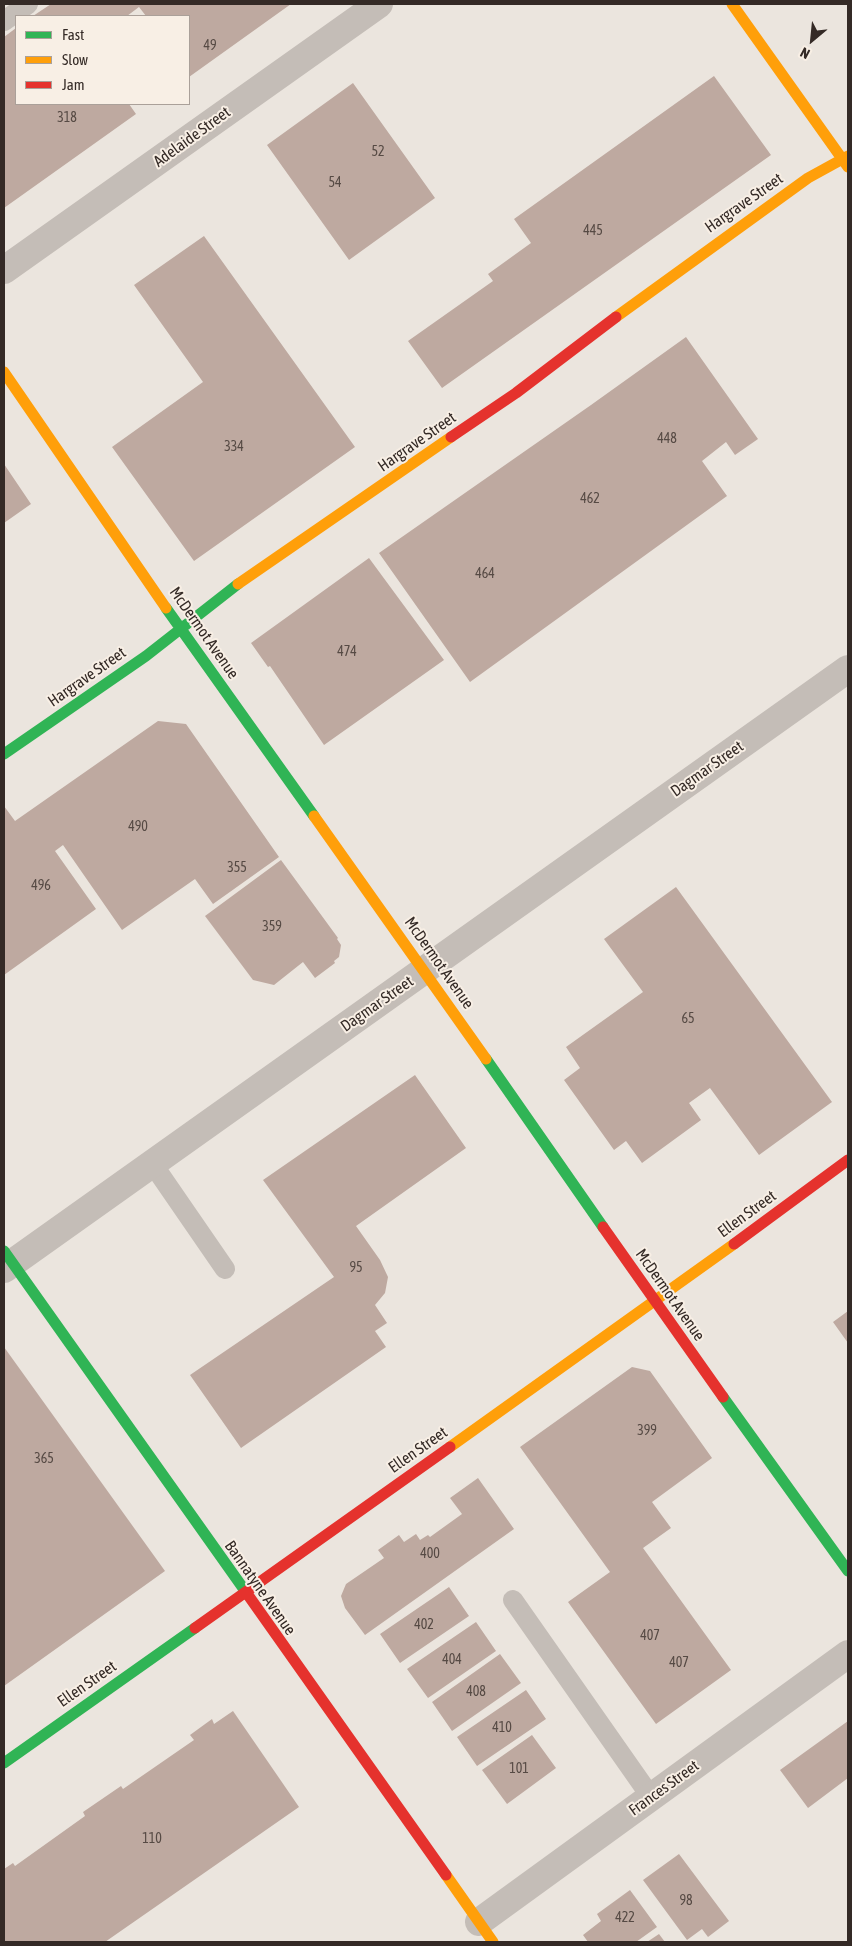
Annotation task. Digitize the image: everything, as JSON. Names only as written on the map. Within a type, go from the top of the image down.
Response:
[{"type":"street","name":"Adelaide Street","points":[[4,270],[379,4]]},
{"type":"street","points":[[732,4],[846,161]]},
{"type":"street","name":"Hargrave Street","points":[[4,754],[146,656],[215,600],[508,399],[677,271],[808,178],[846,161]]},
{"type":"street","name":"McDermot Avenue","points":[[4,372],[180,628],[424,971],[655,1302],[848,1571]]},
{"type":"street","name":"Dagmar Street","points":[[6,1261],[152,1163],[848,669]]},
{"type":"street","name":"Ellen Street","points":[[4,1763],[655,1302],[848,1160]]},
{"type":"street","name":"Bannatyne Avenue","points":[[6,1261],[486,1932]]},
{"type":"street","name":"Frances Street","points":[[486,1932],[651,1797],[848,1654]]},
{"type":"lane","points":[[4,21],[28,4]]},
{"type":"lane","points":[[152,1163],[225,1268]]},
{"type":"lane","points":[[513,1600],[651,1797]]},
{"type":"building","points":[[51,4],[291,4],[190,76],[190,15],[145,15],[139,7],[128,15],[34,15]]},
{"type":"building","points":[[15,29],[15,105],[130,105],[136,114],[4,208],[4,37]]},
{"type":"building","points":[[714,76],[771,155],[442,388],[408,341],[493,281],[488,274],[531,243],[514,219]]},
{"type":"building","points":[[353,83],[435,198],[349,260],[267,145]]},
{"type":"building","points":[[204,236],[355,447],[194,561],[112,447],[203,382],[134,285]]},
{"type":"building","points":[[686,337],[758,439],[735,455],[726,442],[702,461],[727,496],[470,682],[379,553]]},
{"type":"building","points":[[4,464],[31,504],[4,523]]},
{"type":"building","points":[[369,558],[444,660],[324,745],[270,666],[268,667],[251,643]]},
{"type":"building","points":[[158,721],[186,724],[279,857],[213,904],[195,879],[122,930],[63,845],[55,851],[96,909],[4,975],[4,806],[15,821]]},
{"type":"building","points":[[281,860],[338,938],[341,945],[339,957],[334,961],[335,963],[315,978],[303,962],[274,985],[253,980],[205,916]]},
{"type":"building","points":[[676,887],[832,1102],[759,1155],[710,1088],[689,1103],[701,1120],[642,1163],[626,1141],[614,1150],[564,1080],[580,1068],[566,1047],[643,992],[604,939]]},
{"type":"building","points":[[415,1075],[466,1148],[356,1226],[380,1260],[388,1277],[385,1293],[375,1305],[387,1323],[375,1331],[386,1347],[241,1448],[190,1375],[334,1277],[263,1180]]},
{"type":"building","points":[[848,1311],[848,1343],[833,1322]]},
{"type":"building","points":[[4,1347],[165,1571],[4,1686]]},
{"type":"building","points":[[632,1367],[650,1371],[712,1458],[652,1502],[671,1528],[643,1548],[731,1670],[656,1724],[568,1602],[610,1572],[520,1447]]},
{"type":"building","points":[[478,1478],[514,1529],[365,1635],[345,1608],[341,1596],[346,1584],[384,1558],[378,1550],[399,1535],[404,1542],[416,1534],[420,1540],[428,1535],[430,1537],[462,1514],[450,1498]]},
{"type":"building","points":[[449,1587],[469,1616],[400,1663],[380,1634]]},
{"type":"building","points":[[476,1622],[496,1651],[428,1698],[407,1669]]},
{"type":"building","points":[[500,1654],[521,1683],[452,1731],[432,1702]]},
{"type":"building","points":[[526,1690],[546,1719],[477,1766],[457,1737]]},
{"type":"building","points":[[233,1711],[299,1807],[105,1942],[4,1942],[4,1869],[13,1863],[15,1866],[85,1816],[83,1812],[121,1786],[123,1789],[194,1740],[190,1735],[212,1719],[214,1724]]},
{"type":"building","points":[[848,1721],[848,1778],[808,1808],[780,1770]]},
{"type":"building","points":[[532,1735],[556,1768],[507,1804],[482,1770]]},
{"type":"building","points":[[679,1854],[729,1921],[708,1937],[702,1929],[687,1940],[643,1880]]},
{"type":"building","points":[[630,1890],[657,1927],[636,1942],[588,1942],[583,1935],[601,1921],[597,1914]]},
{"type":"building","points":[[659,1934],[665,1942],[647,1942]]},
{"type":"traffic: fast","points":[[4,754],[146,656],[238,584]]},
{"type":"traffic: fast","points":[[166,608],[314,816]]},
{"type":"traffic: fast","points":[[486,1059],[603,1227]]},
{"type":"traffic: fast","points":[[4,1251],[248,1595]]},
{"type":"traffic: fast","points":[[723,1397],[848,1571]]},
{"type":"traffic: fast","points":[[4,1763],[195,1628]]},
{"type":"traffic: slow","points":[[732,4],[848,167]]},
{"type":"traffic: slow","points":[[616,317],[808,178],[848,156]]},
{"type":"traffic: slow","points":[[4,372],[166,608]]},
{"type":"traffic: slow","points":[[238,584],[451,437]]},
{"type":"traffic: slow","points":[[314,816],[486,1059]]},
{"type":"traffic: slow","points":[[450,1447],[734,1244]]},
{"type":"traffic: slow","points":[[446,1875],[493,1942]]},
{"type":"traffic: jam","points":[[451,437],[516,393],[616,317]]},
{"type":"traffic: jam","points":[[734,1244],[848,1160]]},
{"type":"traffic: jam","points":[[603,1227],[723,1397]]},
{"type":"traffic: jam","points":[[195,1628],[450,1447]]},
{"type":"traffic: jam","points":[[248,1595],[446,1875]]}]
